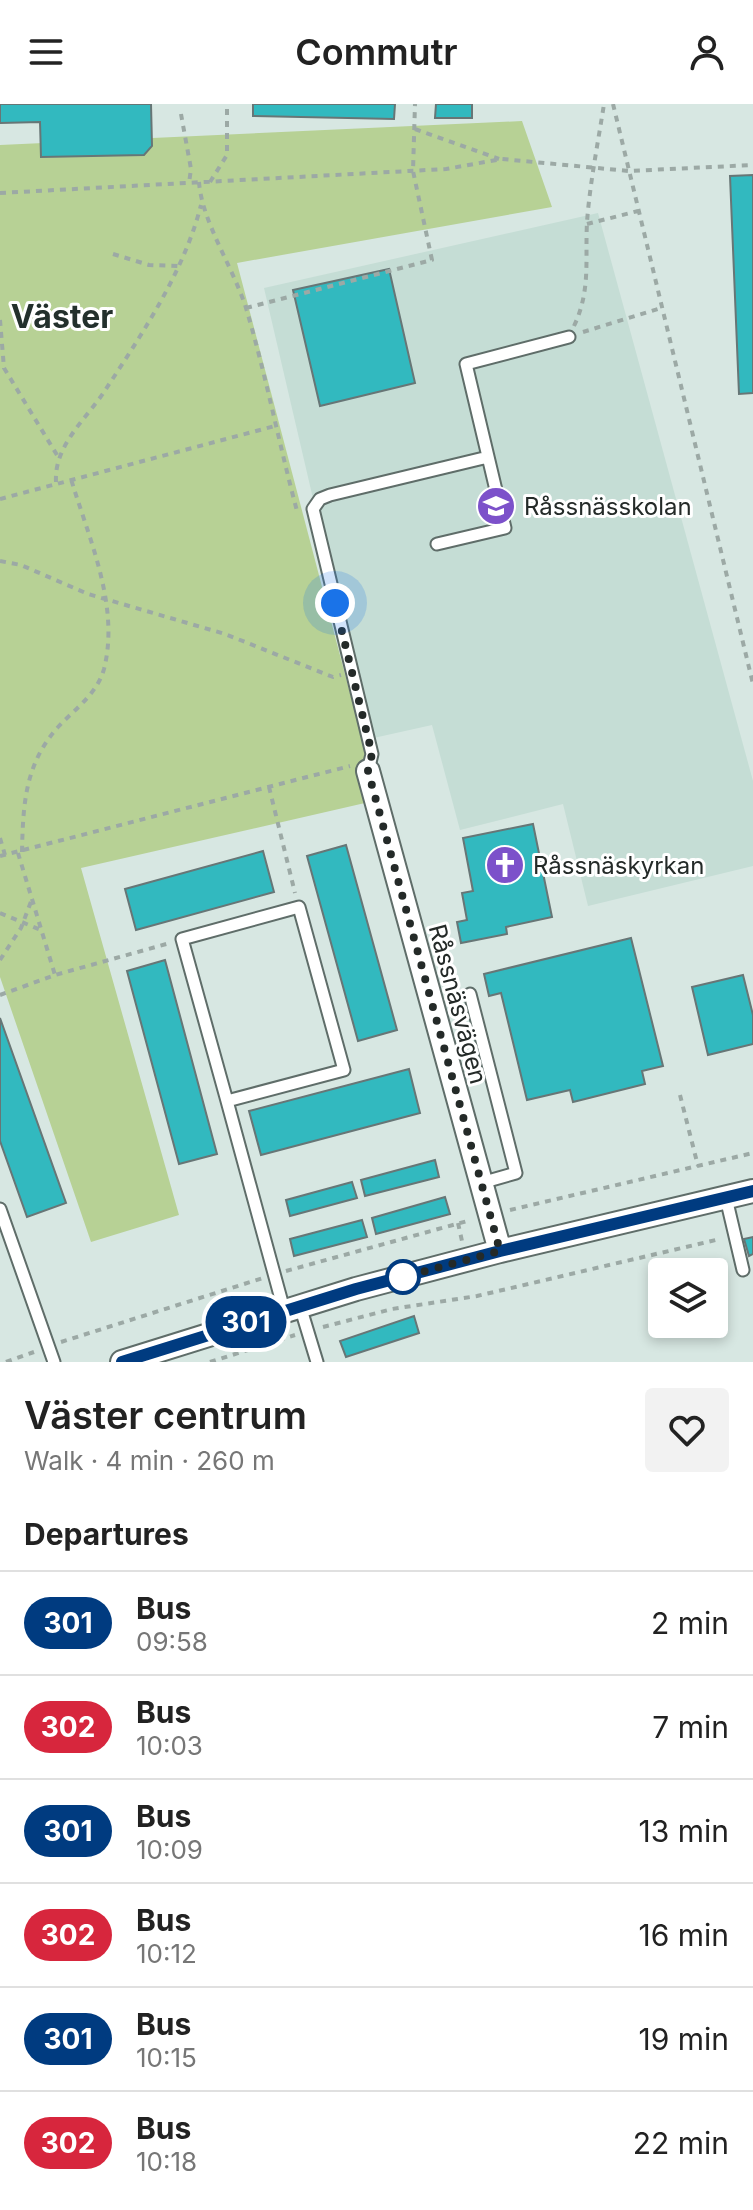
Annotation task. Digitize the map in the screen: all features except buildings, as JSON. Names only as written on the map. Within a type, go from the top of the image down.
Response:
[{"type":"street","name":"Råssnäsvägen","points":[[361,766],[500,1251]]},
{"type":"street","points":[[122,1362],[292,1308],[500,1251],[753,1191]]},
{"type":"lane","points":[[437,544],[505,528],[466,364],[569,337]]},
{"type":"lane","points":[[361,766],[372,754],[313,509],[320,499],[330,495],[488,457]]},
{"type":"lane","points":[[227,1101],[344,1070],[299,907],[182,939],[273,1274],[308,1332],[317,1362]]},
{"type":"lane","points":[[470,994],[516,1173],[481,1183]]},
{"type":"lane","points":[[726,1198],[743,1270]]},
{"type":"lane","points":[[0,1209],[54,1362]]},
{"type":"path","points":[[210,182],[227,155],[227,104]]},
{"type":"path","points":[[246,308],[432,260],[413,171],[415,104]]},
{"type":"path","points":[[569,337],[585,302],[589,269],[587,224],[604,104]]},
{"type":"path","points":[[613,104],[753,684]]},
{"type":"path","points":[[181,114],[191,169],[189,183]]},
{"type":"path","points":[[415,129],[502,159],[629,171],[753,165]]},
{"type":"path","points":[[0,193],[413,171],[469,167],[502,159]]},
{"type":"path","points":[[199,182],[201,205],[230,262],[246,308],[299,521]]},
{"type":"path","points":[[57,456],[104,392],[179,266],[201,205]]},
{"type":"path","points":[[587,224],[638,211]]},
{"type":"path","points":[[113,254],[149,265],[179,266]]},
{"type":"path","points":[[569,337],[661,308]]},
{"type":"path","points":[[0,320],[4,368],[57,456],[56,482]]},
{"type":"path","points":[[0,499],[275,426]]},
{"type":"path","points":[[55,975],[20,852],[23,796],[41,748],[81,706],[103,672],[107,598],[71,479]]},
{"type":"path","points":[[0,561],[21,565],[70,588],[225,634],[333,677],[338,675],[342,690]]},
{"type":"path","points":[[0,838],[3,856],[352,765],[361,766]]},
{"type":"path","points":[[269,787],[299,907]]},
{"type":"path","points":[[0,960],[24,921],[32,899]]},
{"type":"path","points":[[0,913],[41,930]]},
{"type":"path","points":[[0,995],[55,975],[182,939]]},
{"type":"path","points":[[680,1095],[698,1166]]},
{"type":"path","points":[[6,1362],[273,1274],[489,1214],[753,1153]]},
{"type":"path","points":[[210,1362],[392,1309],[477,1296],[736,1235]]},
{"type":"shaded area","name":"Råssnässkolan","points":[[598,213],[753,781],[753,866],[588,906],[563,804],[460,830],[432,725],[369,739],[264,288]]},
{"type":"green space","points":[[522,121],[552,207],[237,263],[378,800],[81,868],[179,1215],[91,1242],[0,977],[0,145]]},
{"type":"bus line","name":"301","points":[[122,1362],[356,1289],[753,1191]]},
{"type":"place","name":"Råssnässkolan","points":[[496,506]]},
{"type":"place","name":"Råssnäskyrkan","points":[[505,865]]},
{"type":"district","name":"Väster","points":[[62,316]]},
{"type":"route","points":[[335,603],[372,754],[368,771],[500,1251],[403,1277]]}]
